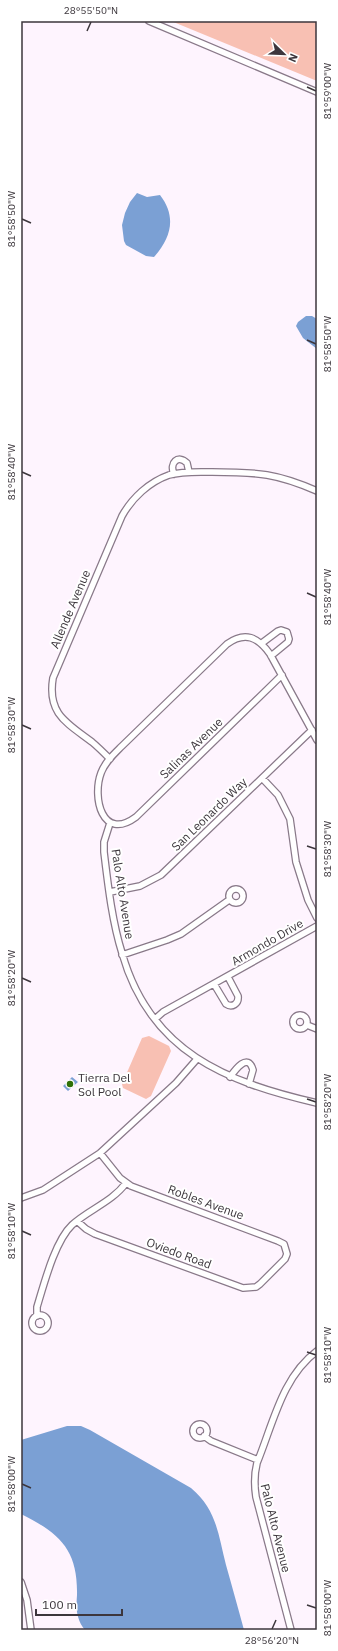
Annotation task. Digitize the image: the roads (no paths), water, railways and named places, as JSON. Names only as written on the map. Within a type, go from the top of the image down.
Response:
[{"type":"street","points":[[149,21],[317,92]]},
{"type":"street","points":[[174,474],[172,468],[173,464],[181,459],[187,463],[189,472]]},
{"type":"street","name":"Allende Avenue","points":[[110,759],[94,743],[62,719],[54,701],[52,692],[53,678],[118,524],[128,505],[148,486],[159,479],[174,474],[189,472],[266,475],[293,481],[317,491]]},
{"type":"street","points":[[262,643],[278,631],[281,630],[287,632],[289,639],[288,642],[271,656]]},
{"type":"street","points":[[110,823],[103,813],[98,799],[101,773],[110,759],[227,644],[237,638],[254,638],[262,643],[282,675],[317,740]]},
{"type":"street","name":"Salinas Avenue","points":[[110,823],[123,825],[136,817],[282,675]]},
{"type":"street","name":"San Leonardo Way","points":[[110,892],[140,886],[161,875],[312,730]]},
{"type":"street","points":[[262,778],[278,795],[290,819],[294,852],[301,880],[308,900],[317,918]]},
{"type":"street","name":"Palo Alto Avenue","points":[[110,823],[104,842],[110,892],[122,955],[132,981],[155,1019],[183,1048],[197,1059],[230,1077],[249,1084],[317,1103]]},
{"type":"street","points":[[122,955],[180,934],[229,900]]},
{"type":"street","name":"Armondo Drive","points":[[155,1019],[163,1012],[317,926]]},
{"type":"street","name":"Armondo Drive","points":[[214,984],[228,1006],[235,1005],[237,1003],[238,996],[228,977]]},
{"type":"street","points":[[307,1025],[317,1029]]},
{"type":"street","points":[[21,1198],[43,1190],[100,1153],[176,1083],[197,1059]]},
{"type":"street","points":[[230,1077],[240,1064],[250,1064],[253,1070],[249,1084]]},
{"type":"street","name":"Robles Avenue","points":[[100,1153],[126,1183],[284,1244],[287,1254],[285,1259],[273,1271]]},
{"type":"street","points":[[37,1316],[37,1307],[62,1237],[66,1231],[77,1220],[112,1197],[126,1183]]},
{"type":"street","name":"Oviedo Road","points":[[77,1220],[86,1229],[95,1234],[243,1288],[256,1287],[273,1271]]},
{"type":"street","name":"Palo Alto Avenue","points":[[291,1630],[256,1497],[254,1474],[258,1460],[288,1385],[300,1366],[317,1351]]},
{"type":"street","points":[[204,1436],[211,1442],[258,1460]]},
{"type":"street","points":[[21,1582],[27,1600],[31,1630]]},
{"type":"water","points":[[137,193],[147,197],[160,195],[169,211],[170,227],[168,235],[160,250],[154,257],[146,256],[126,245],[124,241],[122,225],[125,213],[130,202]]},
{"type":"water","points":[[306,316],[312,316],[317,319],[317,349],[303,338],[296,326],[298,322]]},
{"type":"water","name":"Tierra Del Sol Pool","points":[[72,1077],[78,1082],[68,1091],[63,1086]]},
{"type":"water","points":[[67,1426],[81,1426],[90,1430],[191,1488],[200,1496],[215,1523],[244,1630],[85,1630],[77,1613],[76,1579],[70,1554],[64,1544],[56,1536],[46,1528],[21,1514],[21,1440]]},
{"type":"place","name":"Tierra Del Sol Pool","points":[[70,1084]]}]
